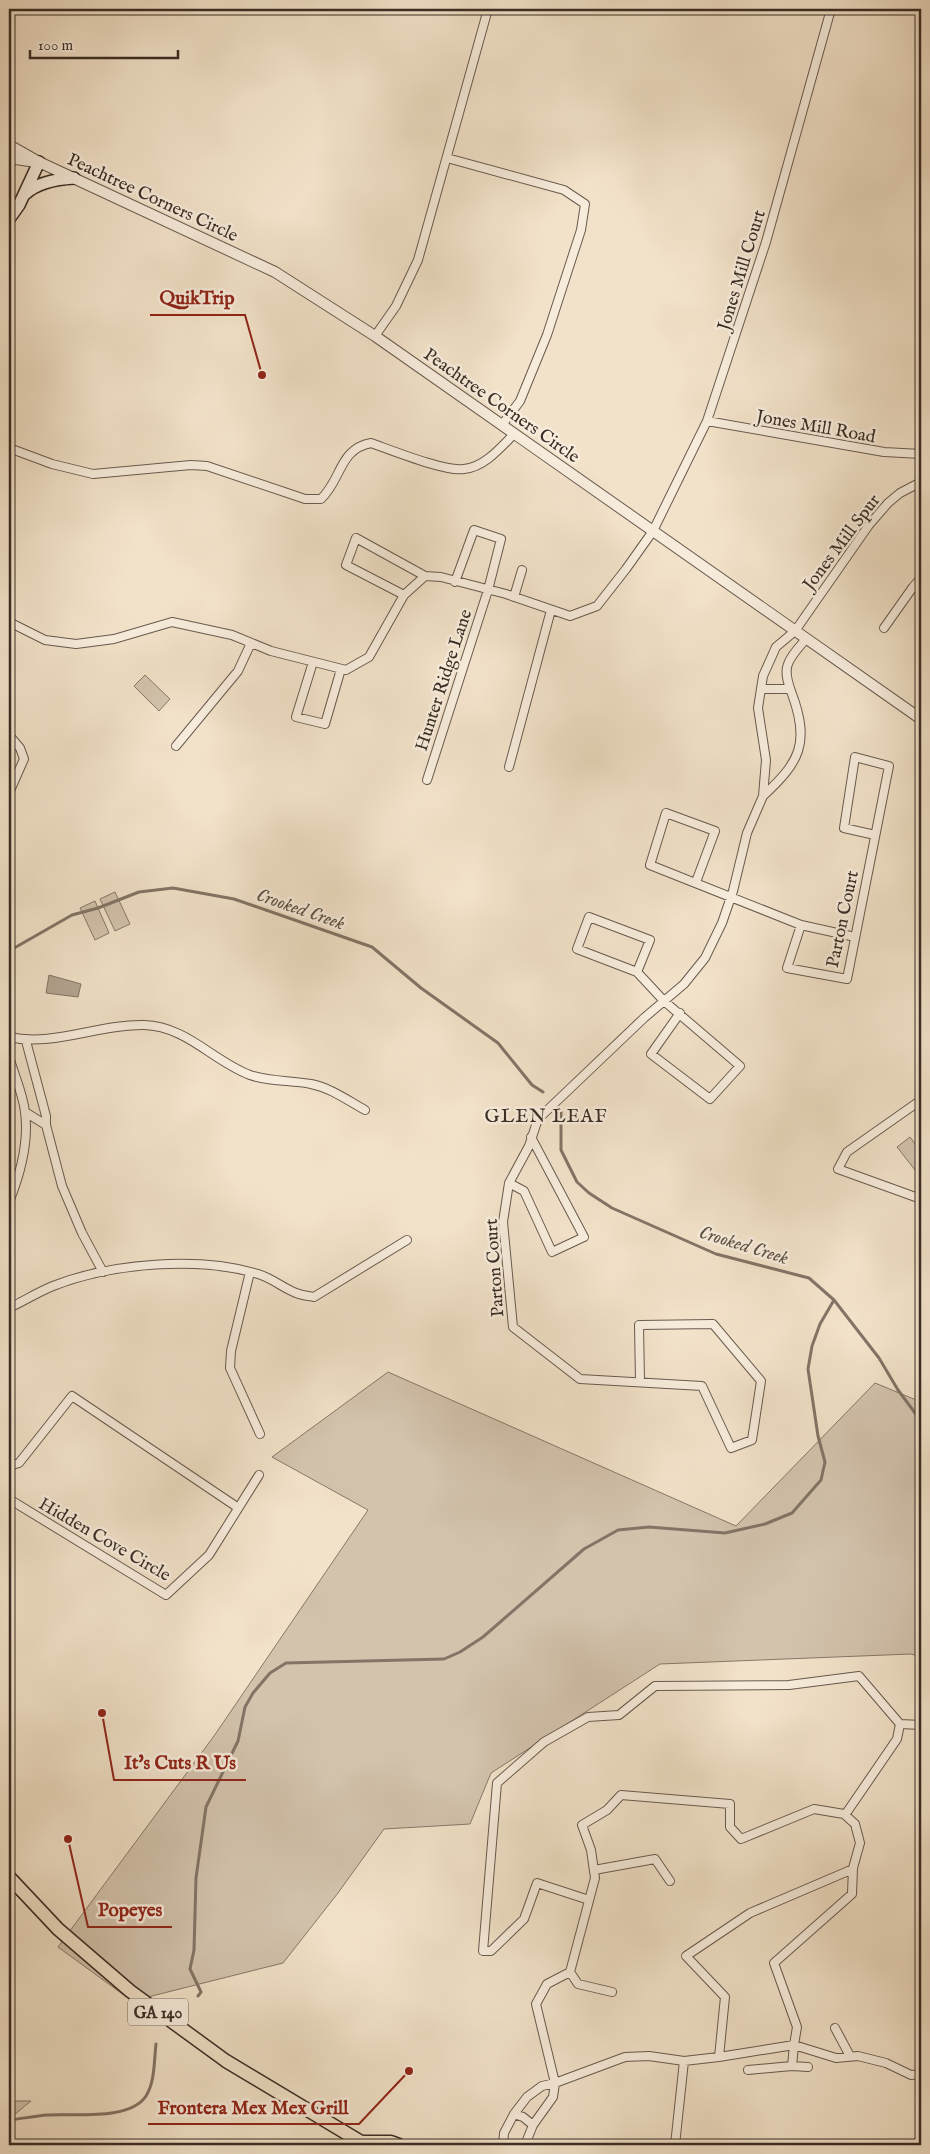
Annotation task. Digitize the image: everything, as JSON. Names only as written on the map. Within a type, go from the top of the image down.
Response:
[{"type":"main road","points":[[9,219],[24,196],[39,162]]},
{"type":"main road","points":[[24,196],[42,184],[74,178]]},
{"type":"main road","name":"GA 140","points":[[9,1878],[81,1951],[146,2003],[249,2076],[365,2144],[391,2142],[399,2145]]},
{"type":"street","points":[[375,336],[396,306],[418,260],[488,9]]},
{"type":"street","name":"Jones Mill Court","points":[[653,531],[707,421],[765,247],[831,9]]},
{"type":"street","name":"Peachtree Corners Circle","points":[[9,144],[39,162],[276,272],[375,336],[921,718]]},
{"type":"street","name":"Peachtree Corners Circle","points":[[9,158],[39,162]]},
{"type":"street","points":[[447,158],[564,190],[585,204],[581,230],[547,334],[520,401],[502,425]]},
{"type":"street","name":"Jones Mill Road","points":[[707,421],[884,452],[921,454]]},
{"type":"street","points":[[9,448],[52,464],[93,474],[191,465],[206,466],[305,499],[321,499],[331,490],[348,453],[359,445],[370,443],[438,465],[464,470],[494,454],[514,434]]},
{"type":"street","name":"Jones Mill Spur","points":[[795,631],[869,525],[900,493],[921,482]]},
{"type":"street","name":"Hunter Ridge Lane","points":[[427,780],[488,590],[500,538],[474,530],[455,582]]},
{"type":"street","name":"Hunter Ridge Lane","points":[[404,595],[346,565],[356,538],[426,576],[441,577],[514,597],[570,616],[596,606],[653,531]]},
{"type":"street","points":[[514,597],[522,570]]},
{"type":"street","points":[[9,622],[45,640],[76,644],[114,639],[172,622],[232,634],[270,651],[346,670],[369,657],[404,595],[426,576]]},
{"type":"street","points":[[884,628],[921,578]]},
{"type":"street","points":[[509,767],[551,610]]},
{"type":"street","name":"Parton Court","points":[[640,1382],[639,1325],[713,1324],[762,1382],[752,1440],[731,1448],[702,1386],[580,1379],[513,1327],[503,1222],[510,1183],[529,1146],[538,1119],[684,984],[705,958],[722,923],[747,833],[764,796],[766,760],[758,708],[763,676],[776,647],[795,631]]},
{"type":"street","name":"Parton Court","points":[[764,796],[783,778],[797,758],[802,733],[798,711],[790,689],[788,664],[806,638]]},
{"type":"street","points":[[176,746],[238,671],[251,643]]},
{"type":"street","points":[[312,662],[296,717],[325,724],[341,669]]},
{"type":"street","points":[[761,689],[790,689]]},
{"type":"street","points":[[9,735],[20,748],[24,759],[23,765],[9,793]]},
{"type":"street","name":"Parton Court","points":[[801,925],[787,968],[847,979],[889,766],[855,757],[844,828],[875,836]]},
{"type":"street","points":[[696,882],[715,831],[666,813],[650,865],[731,895],[801,925],[855,937]]},
{"type":"street","points":[[637,972],[650,940],[589,917],[577,949],[637,972],[664,1001],[680,1013],[740,1066],[710,1099],[651,1054],[680,1013]]},
{"type":"street","points":[[9,1037],[26,1041],[113,1027],[146,1025],[184,1035],[224,1061],[251,1075],[278,1081],[310,1084],[333,1091],[365,1110]]},
{"type":"street","points":[[26,1041],[62,1186],[82,1233],[103,1272]]},
{"type":"street","points":[[9,1202],[17,1182],[25,1145],[25,1112],[10,1060]]},
{"type":"street","points":[[921,1100],[847,1152],[838,1169],[921,1199]]},
{"type":"street","points":[[25,1112],[46,1125]]},
{"type":"street","points":[[510,1183],[524,1191],[552,1252],[584,1237],[531,1137]]},
{"type":"street","points":[[9,1308],[53,1286],[103,1272],[184,1263],[221,1266],[260,1274],[296,1293],[314,1297],[406,1240]]},
{"type":"street","points":[[250,1272],[231,1351],[230,1368],[260,1434]]},
{"type":"street","points":[[9,1466],[19,1463],[72,1396],[238,1507]]},
{"type":"street","name":"Hidden Cove Circle","points":[[9,1500],[166,1595],[208,1555],[259,1474]]},
{"type":"street","points":[[589,1900],[537,1883],[524,1919],[491,1951],[483,1951],[497,1783],[544,1742],[588,1717],[619,1715],[655,1686],[789,1685],[858,1676],[900,1724],[921,1725]]},
{"type":"street","points":[[845,1815],[897,1739],[900,1724]]},
{"type":"street","points":[[525,2145],[533,2125],[553,2097],[555,2083],[536,2004],[547,1984],[570,1972],[595,1878],[591,1850],[582,1825],[607,1810],[621,1795],[730,1804],[730,1827],[741,1839],[814,1809],[845,1815],[855,1824],[860,1843],[853,1869],[852,1894],[774,1963],[797,2027],[792,2066]]},
{"type":"street","points":[[594,1870],[655,1859],[670,1881]]},
{"type":"street","points":[[719,2057],[725,1997],[686,1956],[750,1913],[853,1869]]},
{"type":"street","points":[[570,1972],[578,1984],[612,1992]]},
{"type":"street","points":[[835,2028],[850,2056]]},
{"type":"street","points":[[503,2145],[504,2133],[514,2114],[528,2097],[542,2086],[625,2057],[648,2056],[684,2061],[794,2045],[836,2058],[858,2056],[886,2063],[911,2075],[921,2074]]},
{"type":"street","points":[[675,2145],[684,2061]]},
{"type":"street","points":[[748,2070],[792,2066],[808,2067]]},
{"type":"street","points":[[514,2114],[523,2117],[533,2125]]},
{"type":"shaded area","points":[[145,675],[170,699],[159,711],[134,686]]},
{"type":"shaded area","points":[[115,892],[130,924],[115,931],[100,899]]},
{"type":"shaded area","points":[[95,901],[109,933],[95,940],[80,908]]},
{"type":"shaded area","points":[[49,975],[81,984],[78,997],[46,993]]},
{"type":"shaded area","points":[[910,1137],[921,1152],[921,1173],[919,1175],[897,1147]]},
{"type":"shaded area","points":[[388,1372],[736,1526],[875,1383],[921,1402],[921,1657],[911,1654],[660,1664],[491,1773],[470,1824],[384,1829],[338,1893],[283,1963],[132,2001],[58,1947],[214,1736],[368,1510],[272,1457]]},
{"type":"shaded area","points":[[9,2101],[31,2101],[9,2119]]},
{"type":"waterway","name":"Crooked Creek","points":[[9,951],[72,915],[98,908],[139,892],[173,888],[234,899],[372,947],[421,988],[498,1043],[532,1085],[543,1092]]},
{"type":"waterway","name":"Crooked Creek","points":[[561,1112],[561,1150],[577,1182],[589,1193],[612,1208],[716,1254],[809,1278],[834,1300],[879,1358],[898,1390],[921,1421]]},
{"type":"waterway","points":[[198,1996],[201,1992],[190,1969],[194,1950],[196,1878],[206,1807],[238,1741],[245,1707],[253,1693],[270,1673],[286,1663],[444,1659],[460,1652],[483,1637],[584,1549],[618,1530],[649,1527],[725,1533],[765,1524],[792,1513],[821,1480],[825,1462],[818,1436],[808,1369],[812,1346],[820,1324],[834,1300]]},
{"type":"waterway","points":[[9,2120],[47,2115],[100,2114],[127,2109],[138,2104],[146,2096],[151,2084],[156,2044]]},
{"type":"place","name":"QuikTrip","points":[[262,375]]},
{"type":"place","name":"It's Cuts R Us","points":[[102,1713]]},
{"type":"place","name":"Popeyes","points":[[68,1839]]},
{"type":"place","name":"Frontera Mex Mex Grill","points":[[409,2071]]},
{"type":"district","name":"GLEN LEAF","points":[[546,1115]]}]
